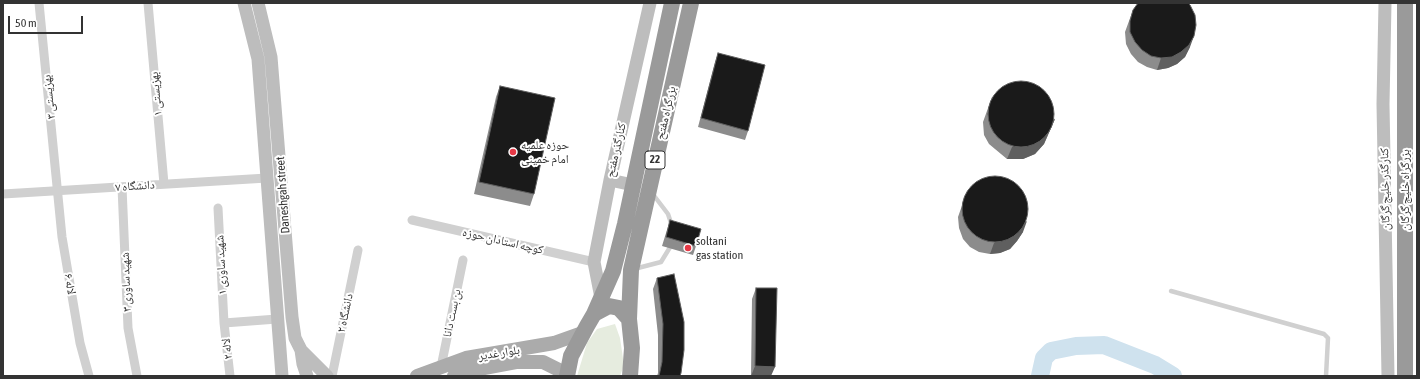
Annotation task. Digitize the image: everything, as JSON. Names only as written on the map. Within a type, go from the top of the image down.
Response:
[{"type":"highway","name":"بزرگراه مفتح","points":[[594,314],[613,271],[672,3]]},
{"type":"highway","name":"بزرگراه مفتح","points":[[629,319],[631,270],[691,3]]},
{"type":"highway","name":"بزرگراه خلیج گرگان","points":[[1404,376],[1405,3]]},
{"type":"highway","points":[[594,314],[609,306],[619,308],[629,319]]},
{"type":"highway","name":"22","points":[[567,375],[572,356],[582,333],[594,314]]},
{"type":"highway","name":"22","points":[[629,319],[632,348],[630,376]]},
{"type":"main road","name":"Daneshgah street","points":[[244,3],[258,59],[282,376]]},
{"type":"main road","name":"Daneshgah street","points":[[258,3],[271,57],[292,317],[295,338],[301,350],[327,376]]},
{"type":"main road","name":"کنارگذر مفتح","points":[[601,298],[594,262],[610,180],[650,3]]},
{"type":"main road","name":"کنارگذر خلیج گرگان","points":[[1385,3],[1384,104],[1388,376]]},
{"type":"main road","points":[[610,180],[633,185]]},
{"type":"main road","name":"بلوار غدیر","points":[[418,376],[466,358],[554,343],[582,333]]},
{"type":"main road","points":[[301,350],[307,376]]},
{"type":"main road","name":"بلوار غدیر","points":[[454,376],[468,371],[516,362],[543,362],[567,375]]},
{"type":"street","name":"۳ بهزیستی","points":[[39,3],[58,191]]},
{"type":"street","name":"۱ بهزیستی","points":[[148,3],[164,184]]},
{"type":"street","name":"۷ دانشگاه","points":[[3,194],[267,178]]},
{"type":"street","name":"۳ شهید ساوری","points":[[122,187],[128,328],[137,376]]},
{"type":"street","name":"لاله ۶","points":[[58,191],[62,238],[80,343],[89,376]]},
{"type":"street","name":"۱ شهید ساوری","points":[[218,208],[224,323]]},
{"type":"street","name":"کوچه استادان حوزه","points":[[412,220],[594,262]]},
{"type":"street","name":"دانشگاه ۲","points":[[332,376],[358,250]]},
{"type":"street","name":"بن بست دانا","points":[[441,367],[463,260]]},
{"type":"street","points":[[224,323],[277,319]]},
{"type":"street","name":"۲ لاله","points":[[224,323],[230,376]]},
{"type":"lane","points":[[631,270],[661,262],[673,242],[674,234],[668,214],[649,189]]},
{"type":"lane","points":[[1170,291],[1324,334],[1328,338],[1326,376]]},
{"type":"shaded area","points":[[615,324],[620,338],[624,365],[620,376],[577,376],[587,343],[597,329]]},
{"type":"building","points":[[1138,3],[1188,3],[1195,15],[1196,25],[1194,36],[1189,45],[1172,57],[1161,58],[1151,56],[1142,50],[1135,42],[1130,32],[1130,21],[1133,10]]},
{"type":"building","points":[[718,53],[765,65],[748,131],[701,118]]},
{"type":"building","points":[[1021,81],[1034,84],[1044,91],[1051,101],[1054,114],[1051,127],[1044,137],[1034,144],[1021,147],[1008,144],[998,137],[991,127],[988,114],[991,101],[998,91],[1008,84]]},
{"type":"building","points":[[500,86],[555,98],[534,194],[479,182]]},
{"type":"building","points":[[989,176],[1001,176],[1013,181],[1023,191],[1028,203],[1026,222],[1013,237],[1001,242],[989,242],[977,237],[967,227],[962,215],[962,203],[967,191],[977,181]]},
{"type":"building","points":[[670,220],[701,229],[696,246],[666,237]]},
{"type":"building","points":[[674,274],[684,322],[684,350],[681,373],[680,376],[659,376],[662,362],[663,324],[657,278]]},
{"type":"building","points":[[756,288],[777,288],[775,367],[755,366]]},
{"type":"waterway","points":[[1040,376],[1044,358],[1051,351],[1076,346],[1104,345],[1155,365],[1173,376]]},
{"type":"place","name":"حوزه علمیه امام خمینی","points":[[513,152]]},
{"type":"place","name":"soltani gas station","points":[[688,248]]}]
